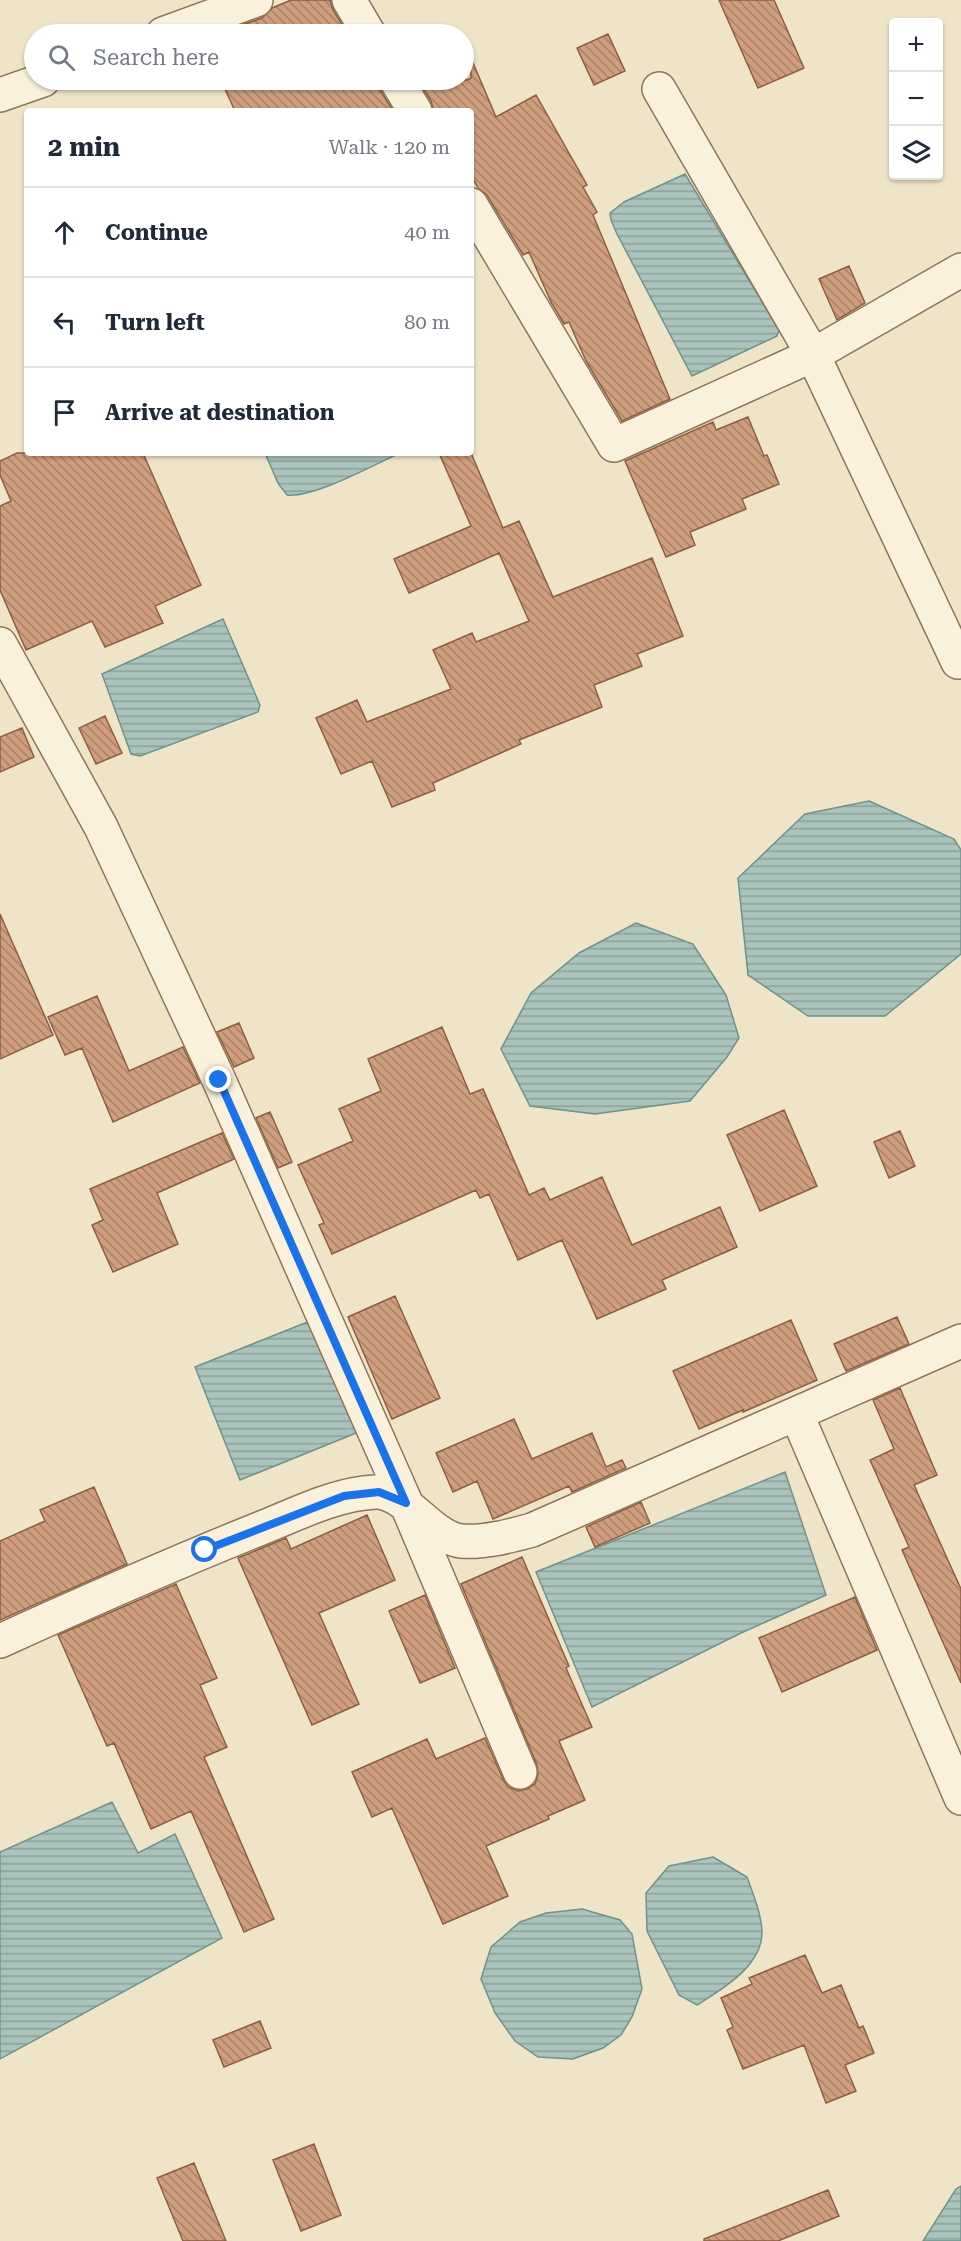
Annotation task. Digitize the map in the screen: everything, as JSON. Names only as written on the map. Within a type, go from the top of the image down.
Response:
[{"type":"street","points":[[190,24],[255,0]]},
{"type":"street","points":[[349,0],[363,24]]},
{"type":"street","points":[[0,95],[24,87]]},
{"type":"street","points":[[659,89],[813,355],[958,662]]},
{"type":"street","points":[[402,90],[413,108]]},
{"type":"street","points":[[474,210],[614,445],[813,355],[961,270]]},
{"type":"street","points":[[0,644],[101,827],[219,1080],[406,1503],[520,1772]]},
{"type":"street","points":[[0,1641],[205,1550],[344,1496],[379,1492],[406,1503],[430,1526],[459,1541],[498,1539],[532,1530],[961,1341]]},
{"type":"street","points":[[796,1415],[961,1798]]},
{"type":"water","points":[[685,174],[779,330],[777,336],[692,376],[617,234],[610,213],[624,202]]},
{"type":"water","points":[[266,456],[394,456],[328,486],[298,495],[287,495],[278,483]]},
{"type":"water","points":[[223,619],[260,705],[258,712],[140,756],[131,754],[102,674]]},
{"type":"water","points":[[869,801],[954,839],[961,850],[961,954],[885,1016],[808,1016],[748,975],[738,878],[805,814]]},
{"type":"water","points":[[636,923],[693,944],[726,995],[739,1038],[727,1057],[690,1101],[595,1114],[530,1106],[501,1049],[531,993],[579,953]]},
{"type":"water","points":[[315,1319],[361,1431],[240,1480],[195,1367]]},
{"type":"water","points":[[785,1472],[826,1595],[741,1633],[592,1707],[536,1572]]},
{"type":"water","points":[[112,1802],[138,1853],[175,1834],[222,1938],[0,2059],[0,1852]]},
{"type":"water","points":[[713,1857],[747,1877],[761,1924],[761,1944],[756,1955],[739,1975],[697,2005],[679,1995],[647,1931],[646,1893],[669,1866]]},
{"type":"water","points":[[582,1909],[620,1920],[632,1934],[642,1989],[632,2017],[621,2035],[603,2048],[573,2059],[538,2057],[515,2041],[495,2013],[481,1979],[491,1947],[520,1922],[546,1913]]},
{"type":"water","points":[[961,2186],[961,2241],[923,2241],[956,2189]]},
{"type":"building","points":[[291,0],[330,0],[342,24],[245,24],[262,18],[272,8]]},
{"type":"building","points":[[719,0],[774,0],[804,68],[758,88]]},
{"type":"building","points":[[608,34],[625,71],[594,85],[577,48]]},
{"type":"building","points":[[474,65],[496,117],[536,95],[587,185],[583,187],[597,212],[593,215],[670,399],[622,421],[586,361],[569,322],[564,324],[551,302],[529,252],[523,255],[487,195],[478,188],[474,181],[474,108],[433,108],[424,90],[474,90]]},
{"type":"building","points":[[225,90],[380,90],[391,108],[234,108]]},
{"type":"building","points":[[849,266],[865,303],[837,320],[819,279]]},
{"type":"building","points":[[748,417],[764,456],[767,455],[779,484],[742,499],[746,509],[690,532],[695,545],[666,557],[625,461],[713,422],[716,430]]},
{"type":"building","points":[[17,453],[24,453],[24,456],[144,456],[201,585],[155,606],[163,623],[105,647],[92,621],[26,650],[0,590],[0,506],[11,501],[0,475],[0,461]]},
{"type":"building","points":[[440,456],[472,456],[503,528],[519,521],[553,597],[652,558],[683,636],[637,654],[642,666],[594,685],[602,707],[519,740],[521,744],[433,783],[435,790],[392,807],[372,761],[341,774],[316,718],[357,700],[367,722],[451,689],[433,650],[472,633],[476,642],[529,621],[499,553],[409,593],[394,559],[471,526]]},
{"type":"building","points":[[105,716],[122,753],[96,764],[79,728]]},
{"type":"building","points":[[22,728],[34,757],[0,772],[0,737]]},
{"type":"building","points":[[0,914],[53,1035],[0,1059]]},
{"type":"building","points":[[97,996],[129,1071],[183,1047],[200,1083],[113,1122],[82,1048],[65,1055],[48,1017]]},
{"type":"building","points":[[239,1023],[254,1058],[234,1067],[217,1032]]},
{"type":"building","points":[[442,1027],[470,1094],[483,1089],[529,1195],[544,1188],[550,1200],[602,1177],[632,1245],[720,1207],[737,1247],[662,1280],[666,1289],[597,1319],[562,1240],[518,1260],[489,1194],[480,1198],[476,1190],[332,1254],[319,1225],[324,1223],[298,1165],[353,1141],[339,1109],[381,1091],[368,1059]]},
{"type":"building","points":[[784,1110],[817,1186],[760,1211],[727,1135]]},
{"type":"building","points":[[270,1112],[292,1162],[278,1168],[256,1118]]},
{"type":"building","points":[[900,1131],[915,1166],[889,1178],[874,1142]]},
{"type":"building","points":[[222,1133],[234,1159],[157,1193],[178,1244],[113,1272],[92,1225],[103,1220],[90,1189]]},
{"type":"building","points":[[395,1296],[440,1398],[392,1419],[348,1317]]},
{"type":"building","points":[[897,1317],[909,1344],[846,1371],[834,1344]]},
{"type":"building","points":[[791,1320],[817,1380],[699,1429],[673,1371]]},
{"type":"building","points":[[900,1388],[937,1475],[914,1485],[961,1589],[961,1683],[902,1550],[909,1547],[870,1460],[894,1449],[873,1400]]},
{"type":"building","points":[[514,1419],[532,1459],[592,1433],[606,1467],[622,1460],[626,1468],[572,1492],[569,1486],[493,1519],[477,1481],[453,1492],[436,1453]]},
{"type":"building","points":[[94,1487],[127,1564],[0,1620],[0,1541],[45,1521],[40,1510]]},
{"type":"building","points":[[641,1502],[650,1523],[595,1547],[586,1527]]},
{"type":"building","points":[[367,1515],[395,1580],[319,1613],[359,1704],[312,1725],[238,1558],[286,1538],[291,1549]]},
{"type":"building","points":[[522,1557],[569,1666],[566,1668],[592,1727],[559,1741],[585,1800],[548,1816],[549,1819],[486,1846],[508,1896],[443,1924],[392,1808],[372,1817],[352,1772],[427,1739],[436,1759],[485,1738],[508,1787],[518,1791],[535,1784],[538,1775],[537,1765],[461,1584]]},
{"type":"building","points":[[176,1584],[217,1678],[200,1685],[227,1747],[204,1757],[274,1919],[244,1932],[191,1811],[151,1829],[114,1743],[107,1746],[58,1635]]},
{"type":"building","points":[[425,1595],[455,1668],[420,1683],[389,1611]]},
{"type":"building","points":[[855,1597],[877,1650],[782,1692],[759,1638]]},
{"type":"building","points":[[805,1955],[822,1993],[841,1985],[859,2028],[863,2026],[874,2053],[845,2065],[856,2091],[826,2103],[804,2045],[743,2069],[727,2030],[733,2027],[721,1998],[752,1984],[749,1978]]},
{"type":"building","points":[[260,2021],[271,2048],[224,2067],[213,2040]]},
{"type":"building","points":[[314,2144],[341,2215],[301,2231],[273,2160]]},
{"type":"building","points":[[194,2163],[226,2241],[183,2241],[157,2178]]},
{"type":"building","points":[[828,2190],[839,2216],[778,2241],[704,2241],[704,2239]]},
{"type":"route","points":[[205,1550],[344,1496],[379,1492],[406,1503],[219,1080]]}]
